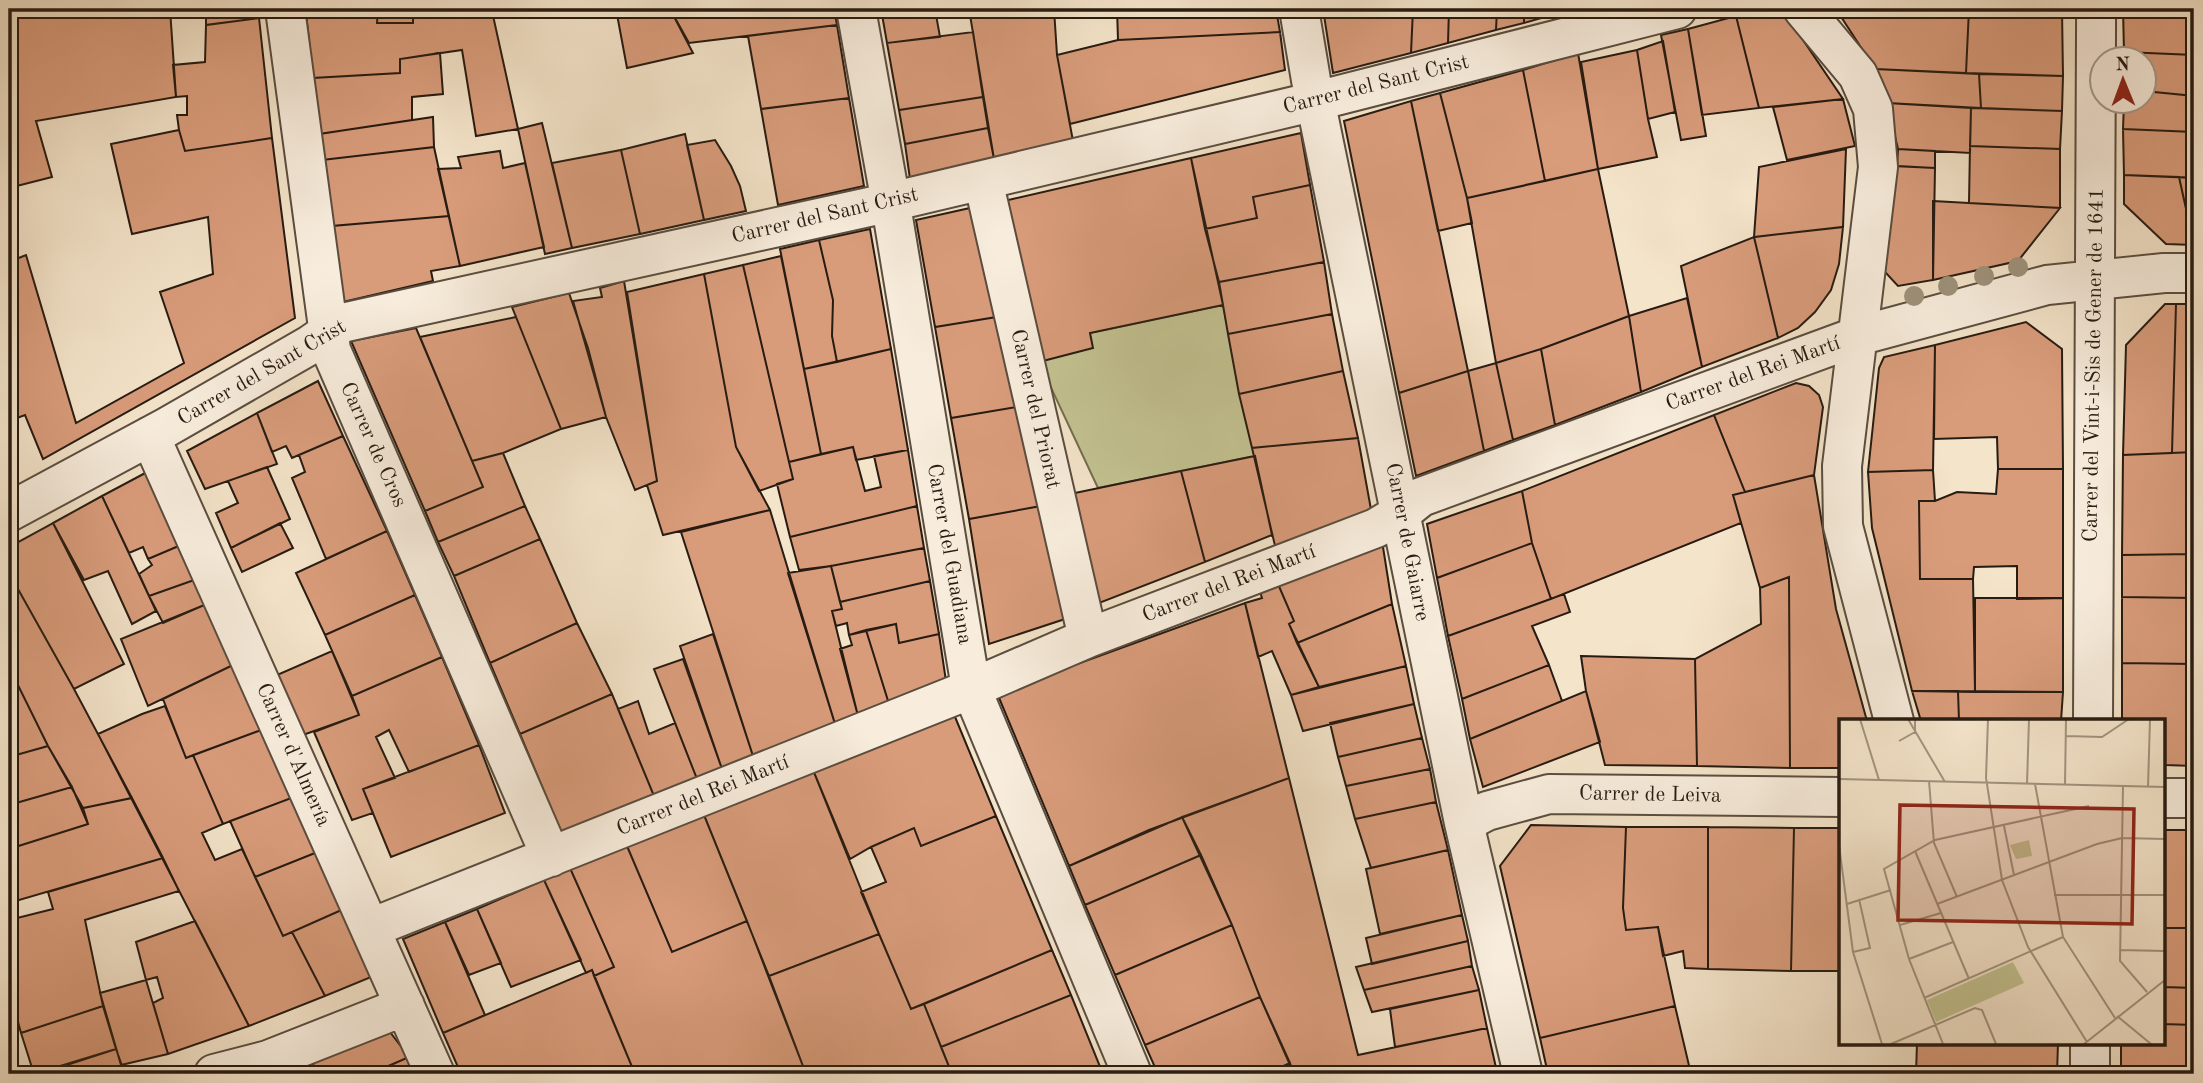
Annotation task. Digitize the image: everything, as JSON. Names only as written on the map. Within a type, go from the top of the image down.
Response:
[{"type":"street","name":"Carrer de Cros","points":[[285,9],[331,350],[551,857]]},
{"type":"street","name":"Carrer del Guadiana","points":[[856,9],[891,201],[971,688],[1132,1074]]},
{"type":"street","name":"Carrer de Gaiarre","points":[[1299,9],[1464,823],[1523,1074]]},
{"type":"street","name":"Carrer del Sant Crist","points":[[9,512],[150,436],[310,345],[342,323],[984,180],[1316,101],[1677,9]]},
{"type":"street","points":[[1803,9],[1858,75],[1873,109],[1878,167],[1842,466],[1843,526],[1893,719]]},
{"type":"street","name":"Carrer del Vint-i-Sis de Gener de 1641","points":[[2093,719],[2096,9]]},
{"type":"street","name":"Carrer del Priorat","points":[[984,180],[1088,638]]},
{"type":"street","name":"Carrer del Rei Martí","points":[[371,928],[971,688],[1088,638],[1376,528],[1421,497],[1857,336],[2047,285],[2164,273],[2194,273]]},
{"type":"street","name":"Carrer d'Almería","points":[[150,436],[435,1074]]},
{"type":"street","name":"Carrer de Leiva","points":[[1464,823],[1487,811],[1549,794],[1839,797]]},
{"type":"street","points":[[2164,798],[2194,798]]},
{"type":"street","points":[[214,1074],[268,1060],[405,1006]]},
{"type":"street","points":[[2090,1044],[2090,1074]]},
{"type":"shaded area","points":[[1223,305],[1255,456],[1098,488],[1039,362],[1090,333]]},
{"type":"building","points":[[9,9],[170,9],[176,97],[36,121],[52,177],[9,188]]},
{"type":"building","points":[[206,9],[258,9],[259,18],[206,25]]},
{"type":"building","points":[[305,9],[378,9],[378,10],[306,13]]},
{"type":"building","points":[[378,9],[413,9],[413,23],[377,23]]},
{"type":"building","points":[[616,9],[670,9],[693,53],[627,68]]},
{"type":"building","points":[[670,9],[834,9],[837,25],[689,43]]},
{"type":"building","points":[[881,9],[935,9],[940,37],[887,43]]},
{"type":"building","points":[[985,9],[1054,9],[1057,55],[1073,141],[994,159],[970,15],[986,14]]},
{"type":"building","points":[[1117,9],[1276,9],[1280,32],[1118,40]]},
{"type":"building","points":[[1323,9],[1413,9],[1411,53],[1333,73]]},
{"type":"building","points":[[1413,9],[1449,9],[1448,43],[1411,53]]},
{"type":"building","points":[[1449,9],[1497,9],[1496,30],[1448,43]]},
{"type":"building","points":[[1497,9],[1524,9],[1524,23],[1496,30]]},
{"type":"building","points":[[1524,9],[1560,9],[1559,13],[1524,23]]},
{"type":"building","points":[[1766,9],[1782,9],[1843,99],[1759,108],[1736,16]]},
{"type":"building","points":[[1836,9],[1969,9],[1966,73],[1875,69]]},
{"type":"building","points":[[1969,9],[2062,10],[2063,76],[1966,73]]},
{"type":"building","points":[[2123,9],[2194,9],[2194,55],[2158,53],[2158,46],[2124,46]]},
{"type":"building","points":[[378,10],[377,23],[413,23],[413,11],[492,11],[518,129],[476,136],[462,50],[400,59],[400,73],[313,78],[306,13]]},
{"type":"building","points":[[1736,16],[1759,108],[1702,115],[1688,29]]},
{"type":"building","points":[[259,18],[272,138],[185,151],[177,115],[187,115],[187,96],[176,97],[173,65],[205,62],[206,25]]},
{"type":"building","points":[[837,25],[849,98],[761,109],[748,36]]},
{"type":"building","points":[[1688,29],[1706,136],[1681,140],[1661,35]]},
{"type":"building","points":[[973,32],[983,97],[899,110],[887,43]]},
{"type":"building","points":[[1280,32],[1285,70],[1070,124],[1057,55],[1118,40]]},
{"type":"building","points":[[1663,41],[1675,112],[1648,119],[1637,50]]},
{"type":"building","points":[[1637,50],[1657,157],[1598,169],[1581,62]]},
{"type":"building","points":[[440,53],[443,94],[412,97],[412,120],[319,134],[313,78],[400,73],[400,59]]},
{"type":"building","points":[[1578,53],[1598,169],[1545,181],[1523,70]]},
{"type":"building","points":[[2158,53],[2194,55],[2194,96],[2158,92]]},
{"type":"building","points":[[1875,69],[1979,74],[1981,108],[1887,103]]},
{"type":"building","points":[[1523,70],[1545,181],[1467,198],[1440,93]]},
{"type":"building","points":[[1979,74],[2063,76],[2062,111],[1981,108]]},
{"type":"building","points":[[2158,92],[2194,96],[2194,132],[2123,129],[2123,116],[2158,116]]},
{"type":"building","points":[[1440,93],[1472,223],[1438,231],[1411,101]]},
{"type":"building","points":[[983,97],[988,128],[905,144],[899,110]]},
{"type":"building","points":[[849,98],[864,186],[778,205],[761,109]]},
{"type":"building","points":[[1843,99],[1855,146],[1787,160],[1773,107]]},
{"type":"building","points":[[1411,101],[1468,371],[1399,393],[1344,121]]},
{"type":"building","points":[[1887,103],[1971,108],[1970,153],[1898,149]]},
{"type":"building","points":[[1971,108],[2062,111],[2060,149],[1970,146]]},
{"type":"building","points":[[433,117],[434,147],[322,160],[319,134]]},
{"type":"building","points":[[542,123],[572,248],[545,254],[518,129]]},
{"type":"building","points":[[988,128],[994,159],[910,179],[905,144]]},
{"type":"building","points":[[2123,129],[2194,132],[2194,178],[2124,175]]},
{"type":"building","points":[[179,130],[185,151],[272,138],[295,318],[43,459],[25,415],[9,421],[9,262],[26,255],[76,423],[184,363],[160,292],[213,274],[208,217],[132,234],[111,144]]},
{"type":"building","points":[[1301,133],[1310,185],[1253,197],[1257,218],[1205,229],[1191,158]]},
{"type":"building","points":[[685,134],[704,220],[640,234],[621,150]]},
{"type":"building","points":[[715,140],[740,186],[746,211],[704,220],[687,145]]},
{"type":"building","points":[[1970,146],[2060,149],[2060,208],[1969,203]]},
{"type":"building","points":[[434,147],[449,216],[332,226],[322,160]]},
{"type":"building","points":[[1846,149],[1843,227],[1754,237],[1759,167]]},
{"type":"building","points":[[1898,149],[1935,151],[1935,168],[1897,166]]},
{"type":"building","points":[[621,150],[640,234],[572,248],[552,163]]},
{"type":"building","points":[[500,151],[503,168],[525,163],[544,247],[460,266],[438,169],[461,168],[458,157]]},
{"type":"building","points":[[1191,158],[1223,305],[1090,333],[1093,348],[1039,362],[1004,201]]},
{"type":"building","points":[[1893,166],[1935,168],[1933,280],[1898,286],[1885,272]]},
{"type":"building","points":[[1598,169],[1629,316],[1496,363],[1467,198]]},
{"type":"building","points":[[2124,175],[2179,177],[2194,245],[2166,244],[2124,204]]},
{"type":"building","points":[[2179,177],[2194,178],[2194,245]]},
{"type":"building","points":[[1310,185],[1324,262],[1219,282],[1205,229],[1257,218],[1253,197]]},
{"type":"building","points":[[1933,201],[2060,208],[2018,261],[1933,280]]},
{"type":"building","points":[[979,206],[1003,316],[935,327],[916,220]]},
{"type":"building","points":[[449,216],[460,266],[431,271],[433,281],[343,302],[332,226]]},
{"type":"building","points":[[1843,227],[1839,264],[1831,290],[1815,312],[1798,328],[1778,338],[1754,237]]},
{"type":"building","points":[[870,229],[891,349],[837,362],[832,336],[833,300],[819,240]]},
{"type":"building","points":[[1754,237],[1778,338],[1702,367],[1681,266]]},
{"type":"building","points":[[819,240],[833,300],[832,336],[837,362],[804,369],[780,249]]},
{"type":"building","points":[[781,256],[821,454],[789,462],[743,265]]},
{"type":"building","points":[[1324,262],[1332,314],[1228,334],[1219,282]]},
{"type":"building","points":[[743,265],[793,479],[759,491],[736,447],[704,274]]},
{"type":"building","points":[[704,274],[736,447],[770,510],[663,535],[647,485],[657,481],[627,292]]},
{"type":"building","points":[[624,281],[657,481],[635,490],[606,417],[573,301],[602,297],[600,288]]},
{"type":"building","points":[[569,293],[588,348],[606,417],[561,429],[512,307]]},
{"type":"building","points":[[1687,298],[1702,367],[1641,392],[1629,316]]},
{"type":"building","points":[[2165,304],[2176,304],[2172,453],[2123,455],[2126,345]]},
{"type":"building","points":[[2176,304],[2194,304],[2194,452],[2172,453]]},
{"type":"building","points":[[1332,314],[1343,371],[1239,394],[1228,334]]},
{"type":"building","points":[[1003,316],[1022,406],[951,418],[935,327]]},
{"type":"building","points":[[1629,316],[1641,392],[1555,425],[1541,349]]},
{"type":"building","points":[[516,317],[561,429],[503,453],[472,461],[420,337]]},
{"type":"building","points":[[2026,322],[2062,349],[2063,469],[1998,469],[1997,437],[1934,439],[1935,345]]},
{"type":"building","points":[[416,328],[483,487],[425,511],[351,341]]},
{"type":"building","points":[[1935,345],[1933,470],[1868,472],[1879,368],[1884,357]]},
{"type":"building","points":[[891,349],[908,450],[856,460],[853,447],[821,454],[804,369]]},
{"type":"building","points":[[1541,349],[1555,425],[1513,440],[1496,363]]},
{"type":"building","points":[[1496,363],[1513,440],[1484,451],[1468,371]]},
{"type":"building","points":[[1343,371],[1358,438],[1252,448],[1239,394]]},
{"type":"building","points":[[1468,371],[1484,451],[1416,476],[1399,393]]},
{"type":"building","points":[[318,381],[343,436],[292,458],[286,446],[272,452],[257,413]]},
{"type":"building","points":[[1796,383],[1809,386],[1819,395],[1823,407],[1814,475],[1745,492],[1714,415]]},
{"type":"building","points":[[1022,406],[1041,506],[969,519],[951,418]]},
{"type":"building","points":[[257,413],[277,464],[205,489],[187,451]]},
{"type":"building","points":[[1714,415],[1745,492],[1733,495],[1741,523],[1551,599],[1532,543],[1522,491]]},
{"type":"building","points":[[343,436],[387,531],[326,559],[292,478],[305,472],[299,455]]},
{"type":"building","points":[[1358,438],[1372,515],[1276,550],[1252,448]]},
{"type":"building","points":[[853,447],[865,491],[881,487],[874,456],[908,450],[917,506],[790,537],[777,484],[793,479],[789,462]]},
{"type":"building","points":[[2194,452],[2194,554],[2122,555],[2123,455]]},
{"type":"building","points":[[503,453],[525,506],[438,542],[425,511],[483,487],[472,461]]},
{"type":"building","points":[[1255,456],[1272,535],[1205,562],[1181,471]]},
{"type":"building","points":[[267,467],[290,519],[231,548],[216,513],[238,503],[228,481]]},
{"type":"building","points":[[1998,469],[2063,469],[2063,598],[2017,599],[2017,566],[1974,567],[1973,579],[1920,579],[1919,501],[1935,501],[1957,492],[1996,494]]},
{"type":"building","points":[[1933,470],[1935,501],[1919,501],[1920,579],[1973,579],[1975,692],[1912,691],[1872,528],[1868,472]]},
{"type":"building","points":[[149,471],[181,545],[148,559],[143,547],[129,553],[102,496]]},
{"type":"building","points":[[1181,471],[1205,562],[1094,605],[1070,494]]},
{"type":"building","points":[[1814,475],[1836,609],[1866,719],[1839,719],[1839,768],[1790,768],[1789,577],[1760,588],[1733,495]]},
{"type":"building","points":[[1522,491],[1532,543],[1437,578],[1427,524]]},
{"type":"building","points":[[102,496],[156,611],[132,624],[108,571],[84,580],[53,523]]},
{"type":"building","points":[[525,506],[540,539],[454,576],[438,542]]},
{"type":"building","points":[[917,506],[924,548],[799,570],[790,537]]},
{"type":"building","points":[[1041,506],[1065,619],[989,644],[969,519]]},
{"type":"building","points":[[770,510],[835,724],[753,756],[681,532]]},
{"type":"building","points":[[53,523],[124,664],[74,689],[9,573],[9,547]]},
{"type":"building","points":[[280,523],[293,548],[242,572],[231,548]]},
{"type":"building","points":[[387,531],[415,595],[325,635],[296,573]]},
{"type":"building","points":[[540,539],[577,623],[490,663],[454,576]]},
{"type":"building","points":[[1532,543],[1551,599],[1448,636],[1437,578]]},
{"type":"building","points":[[181,545],[197,579],[149,596],[139,574],[152,565],[148,559]]},
{"type":"building","points":[[1378,545],[1383,547],[1392,604],[1297,643],[1289,624],[1294,621],[1278,584]]},
{"type":"building","points":[[924,548],[930,581],[840,602],[831,566]]},
{"type":"building","points":[[2194,554],[2194,598],[2122,597],[2122,555]]},
{"type":"building","points":[[831,566],[842,609],[832,611],[858,716],[835,724],[788,573]]},
{"type":"building","points":[[9,573],[132,798],[83,808],[48,746],[9,667]]},
{"type":"building","points":[[1789,577],[1790,768],[1697,766],[1695,659],[1761,624],[1760,588]]},
{"type":"building","points":[[197,579],[209,603],[163,623],[149,596]]},
{"type":"building","points":[[930,581],[939,634],[899,643],[896,624],[849,635],[847,623],[836,626],[832,611],[842,609],[840,602]]},
{"type":"building","points":[[1278,584],[1294,621],[1289,624],[1319,687],[1291,695],[1272,651],[1258,657],[1245,603],[1262,598],[1260,592]]},
{"type":"building","points":[[1564,594],[1570,612],[1532,626],[1549,665],[1462,699],[1448,636]]},
{"type":"building","points":[[415,595],[442,657],[352,696],[325,635]]},
{"type":"building","points":[[2122,597],[2194,598],[2194,664],[2122,663]]},
{"type":"building","points":[[1975,598],[2063,598],[2063,692],[1975,692]]},
{"type":"building","points":[[209,603],[235,664],[148,706],[121,639]]},
{"type":"building","points":[[1245,603],[1289,778],[1149,830],[1069,866],[997,693]]},
{"type":"building","points":[[1392,604],[1406,666],[1319,687],[1297,643]]},
{"type":"building","points":[[577,623],[612,694],[520,734],[490,663]]},
{"type":"building","points":[[896,624],[899,643],[939,634],[946,681],[889,704],[866,630]]},
{"type":"building","points":[[866,630],[889,704],[858,716],[840,649],[852,645],[849,635]]},
{"type":"building","points":[[713,634],[753,756],[722,769],[680,646]]},
{"type":"building","points":[[332,651],[359,715],[303,735],[277,675]]},
{"type":"building","points":[[1581,656],[1695,659],[1697,766],[1605,765],[1586,691]]},
{"type":"building","points":[[442,657],[479,745],[409,772],[389,730],[376,737],[395,778],[363,789],[373,813],[352,820],[314,732],[359,715],[352,696]]},
{"type":"building","points":[[683,659],[722,769],[697,779],[654,669]]},
{"type":"building","points":[[2122,663],[2194,664],[2194,766],[2164,764],[2164,719],[2122,719]]},
{"type":"building","points":[[235,664],[264,729],[186,758],[163,699]]},
{"type":"building","points":[[1549,665],[1562,701],[1470,739],[1462,699]]},
{"type":"building","points":[[1406,666],[1414,704],[1303,731],[1291,695]]},
{"type":"building","points":[[9,667],[48,746],[9,757]]},
{"type":"building","points":[[1586,691],[1600,742],[1483,787],[1470,739]]},
{"type":"building","points":[[1912,691],[1958,691],[1959,719],[1920,719]]},
{"type":"building","points":[[1958,691],[2063,692],[2061,719],[1959,719]]},
{"type":"building","points":[[612,694],[654,796],[561,832],[520,734]]},
{"type":"building","points":[[638,701],[649,734],[675,723],[697,779],[654,796],[618,709]]},
{"type":"building","points":[[1414,704],[1422,738],[1338,757],[1330,723]]},
{"type":"building","points":[[165,706],[186,758],[193,755],[223,824],[202,833],[215,860],[242,849],[283,936],[292,932],[325,996],[249,1026],[98,734]]},
{"type":"building","points":[[953,712],[996,816],[921,846],[914,828],[850,859],[813,770]]},
{"type":"building","points":[[264,729],[294,797],[223,824],[193,755]]},
{"type":"building","points":[[1422,738],[1430,769],[1346,786],[1338,757]]},
{"type":"building","points":[[479,745],[505,813],[391,857],[363,789]]},
{"type":"building","points":[[48,746],[72,787],[9,805],[9,757]]},
{"type":"building","points":[[1430,769],[1436,802],[1355,819],[1346,786]]},
{"type":"building","points":[[813,770],[879,934],[769,976],[704,815]]},
{"type":"building","points":[[1289,778],[1358,1055],[1487,1028],[1497,1072],[1294,1074],[1232,925],[1182,817]]},
{"type":"building","points":[[72,787],[88,824],[9,849],[9,805]]},
{"type":"building","points":[[294,797],[320,851],[255,877],[230,821]]},
{"type":"building","points":[[132,798],[163,858],[9,903],[9,849],[88,824],[83,808]]},
{"type":"building","points":[[1436,802],[1448,850],[1371,868],[1355,819]]},
{"type":"building","points":[[704,815],[747,921],[672,952],[627,846]]},
{"type":"building","points":[[996,816],[1052,950],[911,1009],[861,892],[886,882],[871,847],[914,828],[921,846]]},
{"type":"building","points":[[1182,817],[1201,855],[1085,905],[1069,866]]},
{"type":"building","points":[[1531,825],[1626,827],[1623,908],[1626,930],[1658,927],[1675,1006],[1540,1038],[1500,866]]},
{"type":"building","points":[[1626,827],[1708,827],[1708,969],[1685,968],[1683,951],[1663,956],[1658,927],[1626,930],[1623,908]]},
{"type":"building","points":[[1708,827],[1794,828],[1791,971],[1708,969]]},
{"type":"building","points":[[1794,828],[1839,828],[1839,971],[1791,971]]},
{"type":"building","points":[[2194,830],[2194,928],[2164,928],[2164,831]]},
{"type":"building","points":[[627,846],[672,952],[747,921],[806,1074],[635,1074],[594,976],[614,967],[570,868]]},
{"type":"building","points":[[1448,850],[1462,915],[1380,934],[1366,869]]},
{"type":"building","points":[[320,851],[346,908],[283,936],[255,877]]},
{"type":"building","points":[[1201,855],[1232,925],[1115,975],[1085,905]]},
{"type":"building","points":[[163,858],[179,891],[85,920],[103,1006],[21,1033],[9,989],[9,920],[53,909],[48,892]]},
{"type":"building","points":[[570,868],[614,967],[594,976],[592,970],[586,973],[544,880]]},
{"type":"building","points":[[544,880],[581,960],[511,987],[477,909]]},
{"type":"building","points":[[346,908],[376,975],[325,996],[292,932]]},
{"type":"building","points":[[477,909],[501,963],[469,975],[445,922]]},
{"type":"building","points":[[1462,915],[1468,941],[1372,964],[1366,938]]},
{"type":"building","points":[[195,921],[249,1026],[168,1054],[153,1003],[163,998],[157,977],[146,980],[136,942]]},
{"type":"building","points":[[445,922],[485,1015],[443,1033],[403,939]]},
{"type":"building","points":[[1232,925],[1260,997],[1145,1045],[1115,975]]},
{"type":"building","points":[[2164,928],[2194,928],[2194,988],[2164,987]]},
{"type":"building","points":[[879,934],[911,1009],[924,1004],[952,1074],[806,1074],[769,976]]},
{"type":"building","points":[[1468,941],[1472,966],[1364,990],[1356,967]]},
{"type":"building","points":[[1052,950],[1071,995],[941,1047],[924,1004]]},
{"type":"building","points":[[1472,966],[1479,990],[1372,1012],[1364,990]]},
{"type":"building","points":[[592,970],[635,1074],[461,1074],[443,1033]]},
{"type":"building","points":[[146,980],[168,1054],[121,1065],[100,993]]},
{"type":"building","points":[[2164,987],[2194,988],[2194,1025],[2164,1024]]},
{"type":"building","points":[[1479,990],[1487,1028],[1395,1047],[1390,1009]]},
{"type":"building","points":[[1071,995],[1103,1074],[952,1074],[941,1047]]},
{"type":"building","points":[[1260,997],[1290,1063],[1266,1074],[1158,1074],[1145,1045]]},
{"type":"building","points":[[103,1006],[116,1049],[34,1074],[21,1033]]},
{"type":"building","points":[[1675,1006],[1691,1074],[1548,1074],[1540,1038]]},
{"type":"building","points":[[2164,1024],[2194,1025],[2194,1074],[2121,1074],[2121,1044],[2164,1044]]},
{"type":"building","points":[[390,1032],[409,1057],[370,1074],[317,1074],[312,1062]]},
{"type":"building","points":[[1917,1044],[2058,1044],[2057,1074],[1916,1074]]},
{"type":"building","points":[[116,1049],[125,1074],[39,1074]]},
{"type":"building","points":[[409,1057],[416,1074],[370,1074]]},
{"type":"building","points":[[1290,1063],[1294,1074],[1266,1074]]}]
